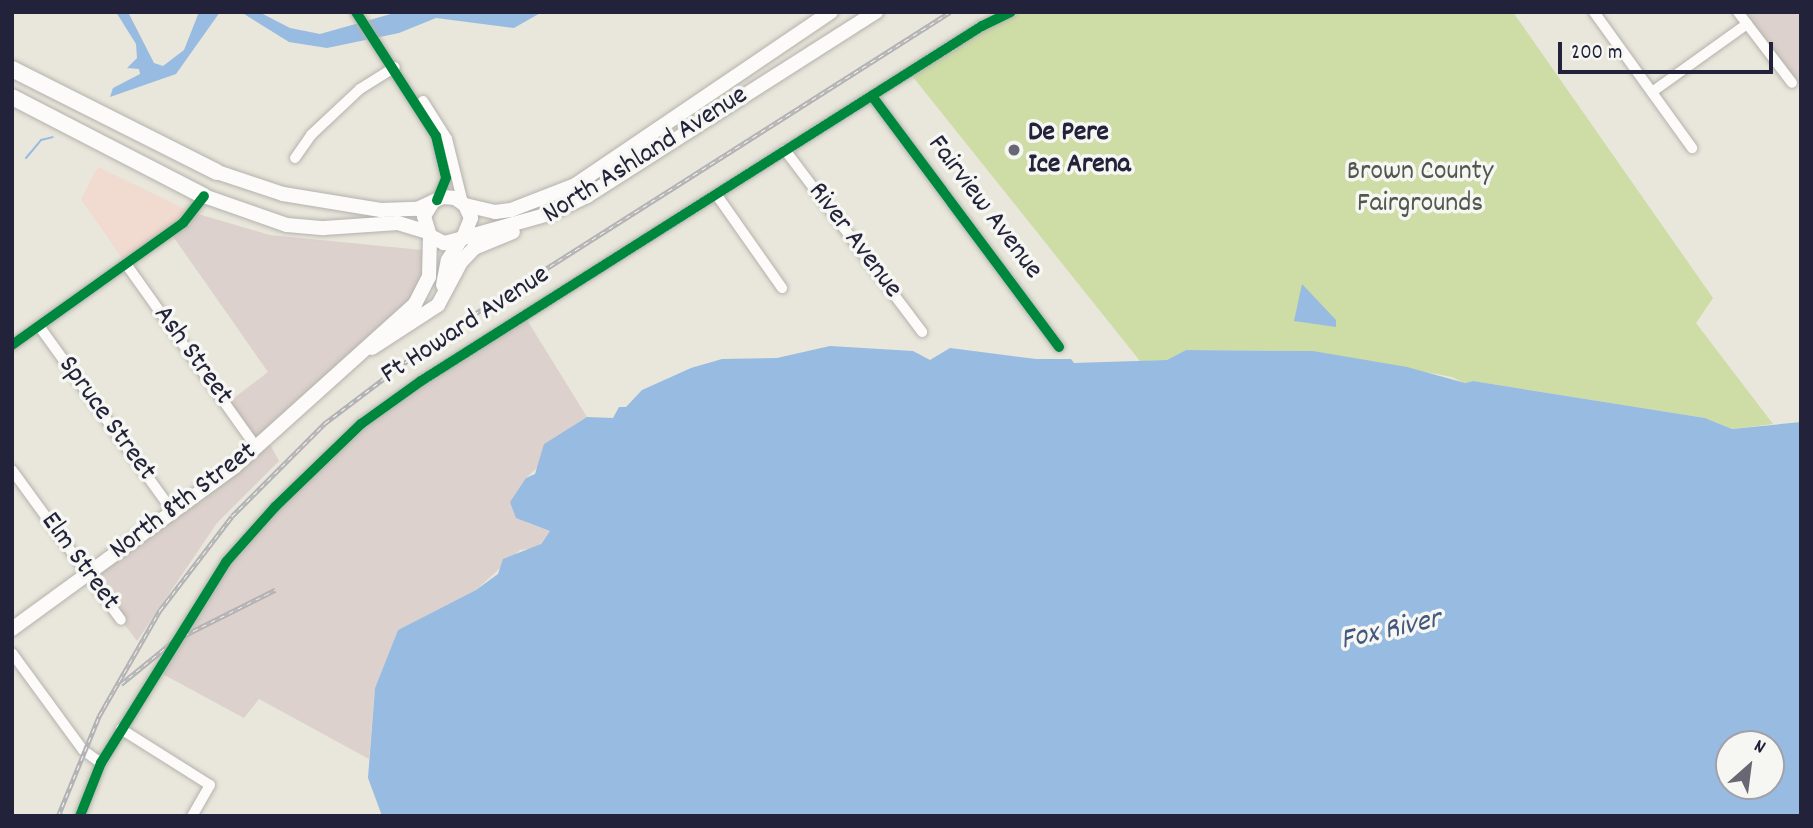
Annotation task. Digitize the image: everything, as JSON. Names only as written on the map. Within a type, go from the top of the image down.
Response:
[{"type":"highway","points":[[12,69],[217,172]]},
{"type":"highway","points":[[12,97],[204,196]]},
{"type":"main road","name":"North Ashland Avenue","points":[[464,204],[495,212],[511,210],[575,185],[831,12]]},
{"type":"main road","name":"North Ashland Avenue","points":[[432,309],[474,248],[542,222],[549,214],[601,188],[876,12]]},
{"type":"main road","points":[[217,172],[264,189],[381,210],[417,209],[449,197],[464,204],[471,218],[432,309]]},
{"type":"main road","points":[[204,196],[287,225],[324,228],[398,223],[429,234],[444,243],[549,214]]},
{"type":"main road","points":[[429,234],[425,216],[434,201]]},
{"type":"main road","name":"North 8th Street","points":[[12,629],[257,448],[347,363],[415,304],[429,277],[429,234]]},
{"type":"main road","name":"North 8th Street","points":[[347,363],[432,309]]},
{"type":"street","name":"Ft Howard Avenue","points":[[80,816],[101,764],[121,729],[226,562],[275,507],[361,424],[402,392],[785,150],[1012,12]]},
{"type":"street","points":[[1594,12],[1692,148]]},
{"type":"street","points":[[1738,12],[1792,83]]},
{"type":"street","points":[[359,16],[447,139],[464,204]]},
{"type":"street","points":[[1652,92],[1747,24]]},
{"type":"street","points":[[295,158],[311,135],[360,89],[395,67]]},
{"type":"street","points":[[395,67],[439,144],[446,178],[434,201]]},
{"type":"street","name":"Fairview Avenue","points":[[872,96],[1059,347]]},
{"type":"street","name":"River Avenue","points":[[785,150],[922,332]]},
{"type":"street","points":[[716,194],[782,288]]},
{"type":"street","points":[[12,345],[183,223],[204,196]]},
{"type":"street","name":"Ash Street","points":[[126,264],[257,448]]},
{"type":"street","name":"Spruce Street","points":[[39,326],[173,512]]},
{"type":"street","name":"Elm Street","points":[[12,470],[121,620]]},
{"type":"street","points":[[12,653],[83,750],[101,764]]},
{"type":"street","points":[[121,729],[210,785],[192,816]]},
{"type":"shaded area","points":[[1738,12],[1801,12],[1801,82],[1793,86]]},
{"type":"shaded area","points":[[98,167],[191,212],[126,264],[81,199]]},
{"type":"shaded area","points":[[191,212],[270,235],[432,251],[415,304],[267,439],[279,461],[217,523],[137,641],[87,575],[257,448],[226,404],[268,372],[170,232]]},
{"type":"shaded area","points":[[524,315],[587,417],[544,444],[539,466],[526,478],[529,523],[550,531],[537,548],[520,550],[476,590],[398,630],[375,688],[369,759],[259,699],[244,718],[157,671],[226,562],[361,424]]},
{"type":"green space","name":"Brown County Fairgrounds","points":[[1011,12],[1513,12],[1713,298],[1696,323],[1773,424],[1732,429],[1705,418],[1473,381],[1464,383],[1452,377],[1312,351],[1186,350],[1167,360],[1140,361],[909,72]]},
{"type":"water","points":[[116,12],[128,12],[154,63],[163,66],[184,50],[199,12],[220,12],[176,74],[110,97],[113,88],[140,74],[139,69],[127,68],[137,58],[136,44]]},
{"type":"water","points":[[241,12],[259,12],[290,28],[320,34],[398,12],[542,12],[514,28],[436,18],[399,33],[327,48],[289,42]]},
{"type":"water","points":[[1302,284],[1336,320],[1336,327],[1294,321]]},
{"type":"water","name":"Fox River","points":[[830,346],[913,351],[930,360],[950,348],[1036,359],[1071,359],[1074,363],[1167,360],[1186,350],[1313,351],[1407,367],[1465,383],[1473,381],[1705,418],[1732,429],[1801,422],[1801,816],[382,816],[368,778],[375,688],[398,630],[476,590],[498,574],[503,559],[541,544],[550,531],[516,518],[510,502],[526,478],[535,474],[544,444],[587,417],[613,418],[619,407],[626,407],[642,390],[691,368],[722,359],[777,358]]},
{"type":"waterway","points":[[26,158],[41,140],[53,137]]},
{"type":"railway","points":[[58,816],[99,716],[160,610],[232,516],[325,423],[440,336],[950,12]]},
{"type":"railway","points":[[121,684],[175,640],[275,590]]},
{"type":"cycle path","points":[[356,12],[436,136],[446,178],[437,200]]},
{"type":"cycle path","points":[[80,816],[101,763],[226,562],[275,507],[361,424],[421,381],[982,26],[1011,12]]},
{"type":"cycle path","points":[[872,96],[1059,347]]},
{"type":"cycle path","points":[[12,345],[183,223],[204,196]]},
{"type":"place","name":"De Pere Ice Arena","points":[[1014,150]]}]
